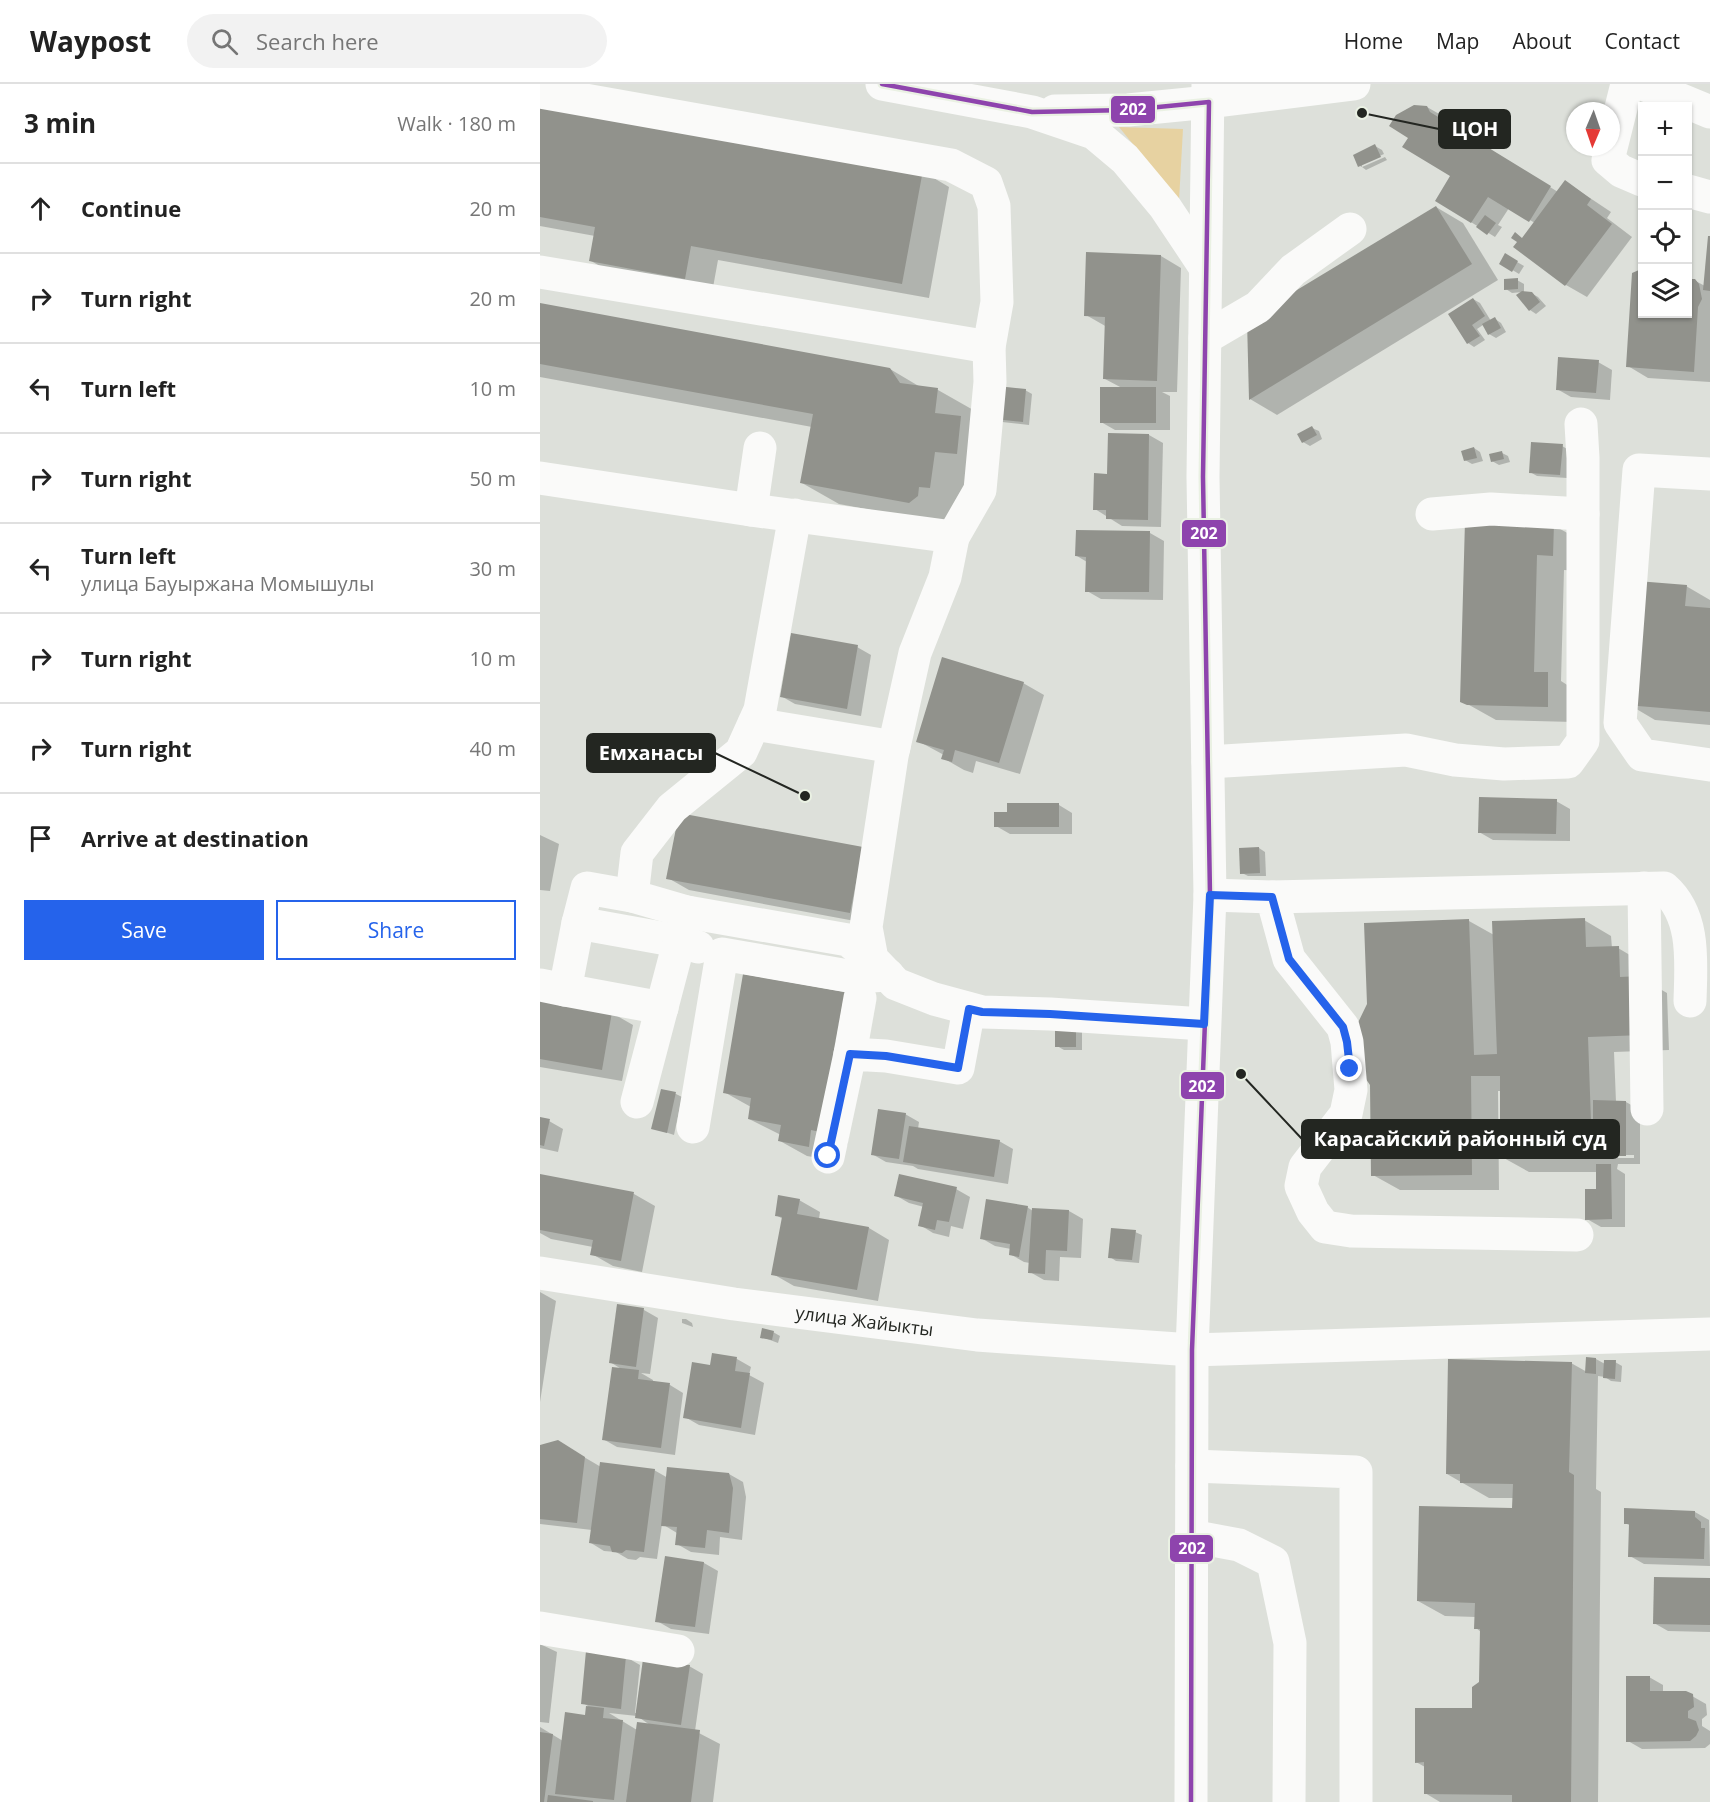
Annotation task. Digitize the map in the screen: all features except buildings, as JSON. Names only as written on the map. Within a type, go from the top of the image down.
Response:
[{"type":"street","points":[[882,84],[1032,112],[1095,133],[1125,159],[1165,207],[1205,267]]},
{"type":"street","points":[[1032,112],[1128,110],[1209,93],[1354,84]]},
{"type":"street","points":[[1627,84],[1608,160],[1622,171],[1638,178]]},
{"type":"street","points":[[1643,84],[1710,112]]},
{"type":"street","points":[[540,92],[951,165],[986,183],[994,206],[997,302],[989,348],[990,382],[980,490],[953,537],[945,577],[915,653],[894,747],[866,927],[880,967]]},
{"type":"street","points":[[1191,1802],[1192,1350],[1210,895],[1203,477],[1209,93]]},
{"type":"street","points":[[1692,192],[1710,197]]},
{"type":"street","points":[[1204,338],[1258,307],[1293,270],[1350,229]]},
{"type":"street","points":[[540,272],[989,348]]},
{"type":"street","points":[[1208,762],[1406,750],[1455,760],[1568,762],[1583,741],[1584,458],[1581,424]]},
{"type":"street","points":[[751,510],[760,448]]},
{"type":"street","points":[[1710,474],[1639,470],[1620,723],[1642,755],[1710,765]]},
{"type":"street","points":[[540,478],[751,510],[953,537]]},
{"type":"street","points":[[1432,514],[1491,509],[1584,514]]},
{"type":"street","points":[[632,896],[637,852],[672,808],[741,752],[754,724],[760,710],[795,516]]},
{"type":"street","points":[[754,724],[894,747]]},
{"type":"street","points":[[662,1008],[552,987],[578,922],[587,888],[632,896],[682,926],[722,954],[854,977],[880,967]]},
{"type":"street","points":[[1644,888],[1647,1109]]},
{"type":"street","points":[[1210,895],[1272,897],[1664,888],[1675,897],[1684,914],[1691,970],[1690,1001]]},
{"type":"street","points":[[1272,897],[1289,959],[1343,1027],[1347,1042],[1351,1090],[1346,1114],[1305,1167],[1301,1186],[1313,1212],[1325,1227],[1351,1231],[1577,1235]]},
{"type":"street","points":[[578,922],[682,926],[848,940],[896,984],[934,999],[969,1009],[982,1012],[1204,1024]]},
{"type":"street","points":[[638,1101],[682,926]]},
{"type":"street","points":[[693,1127],[722,954]]},
{"type":"street","points":[[828,1156],[860,998]]},
{"type":"street","points":[[850,1054],[886,1056],[958,1068],[969,1009]]},
{"type":"street","name":"улица Жайыкты","points":[[540,1273],[734,1304],[977,1335],[1192,1350],[1710,1334]]},
{"type":"street","points":[[1191,1466],[1356,1472],[1356,1802]]},
{"type":"street","points":[[1191,1536],[1239,1545],[1273,1562],[1290,1643],[1289,1802]]},
{"type":"street","points":[[540,1628],[678,1651]]},
{"type":"shaded area","points":[[1119,127],[1183,129],[1179,201]]},
{"type":"transit line","name":"202","points":[[882,84],[1032,112],[1128,110],[1209,102],[1203,477],[1210,895],[1192,1350],[1191,1802]]},
{"type":"place","name":"ЦОН","points":[[1362,113]]},
{"type":"place","name":"Емханасы","points":[[805,796]]},
{"type":"place","name":"Карасайский районный суд","points":[[1241,1074]]},
{"type":"route","points":[[828,1156],[850,1054],[886,1056],[958,1068],[969,1009],[982,1012],[1204,1024],[1210,895],[1272,897],[1289,959],[1343,1027],[1350,1069]]}]
